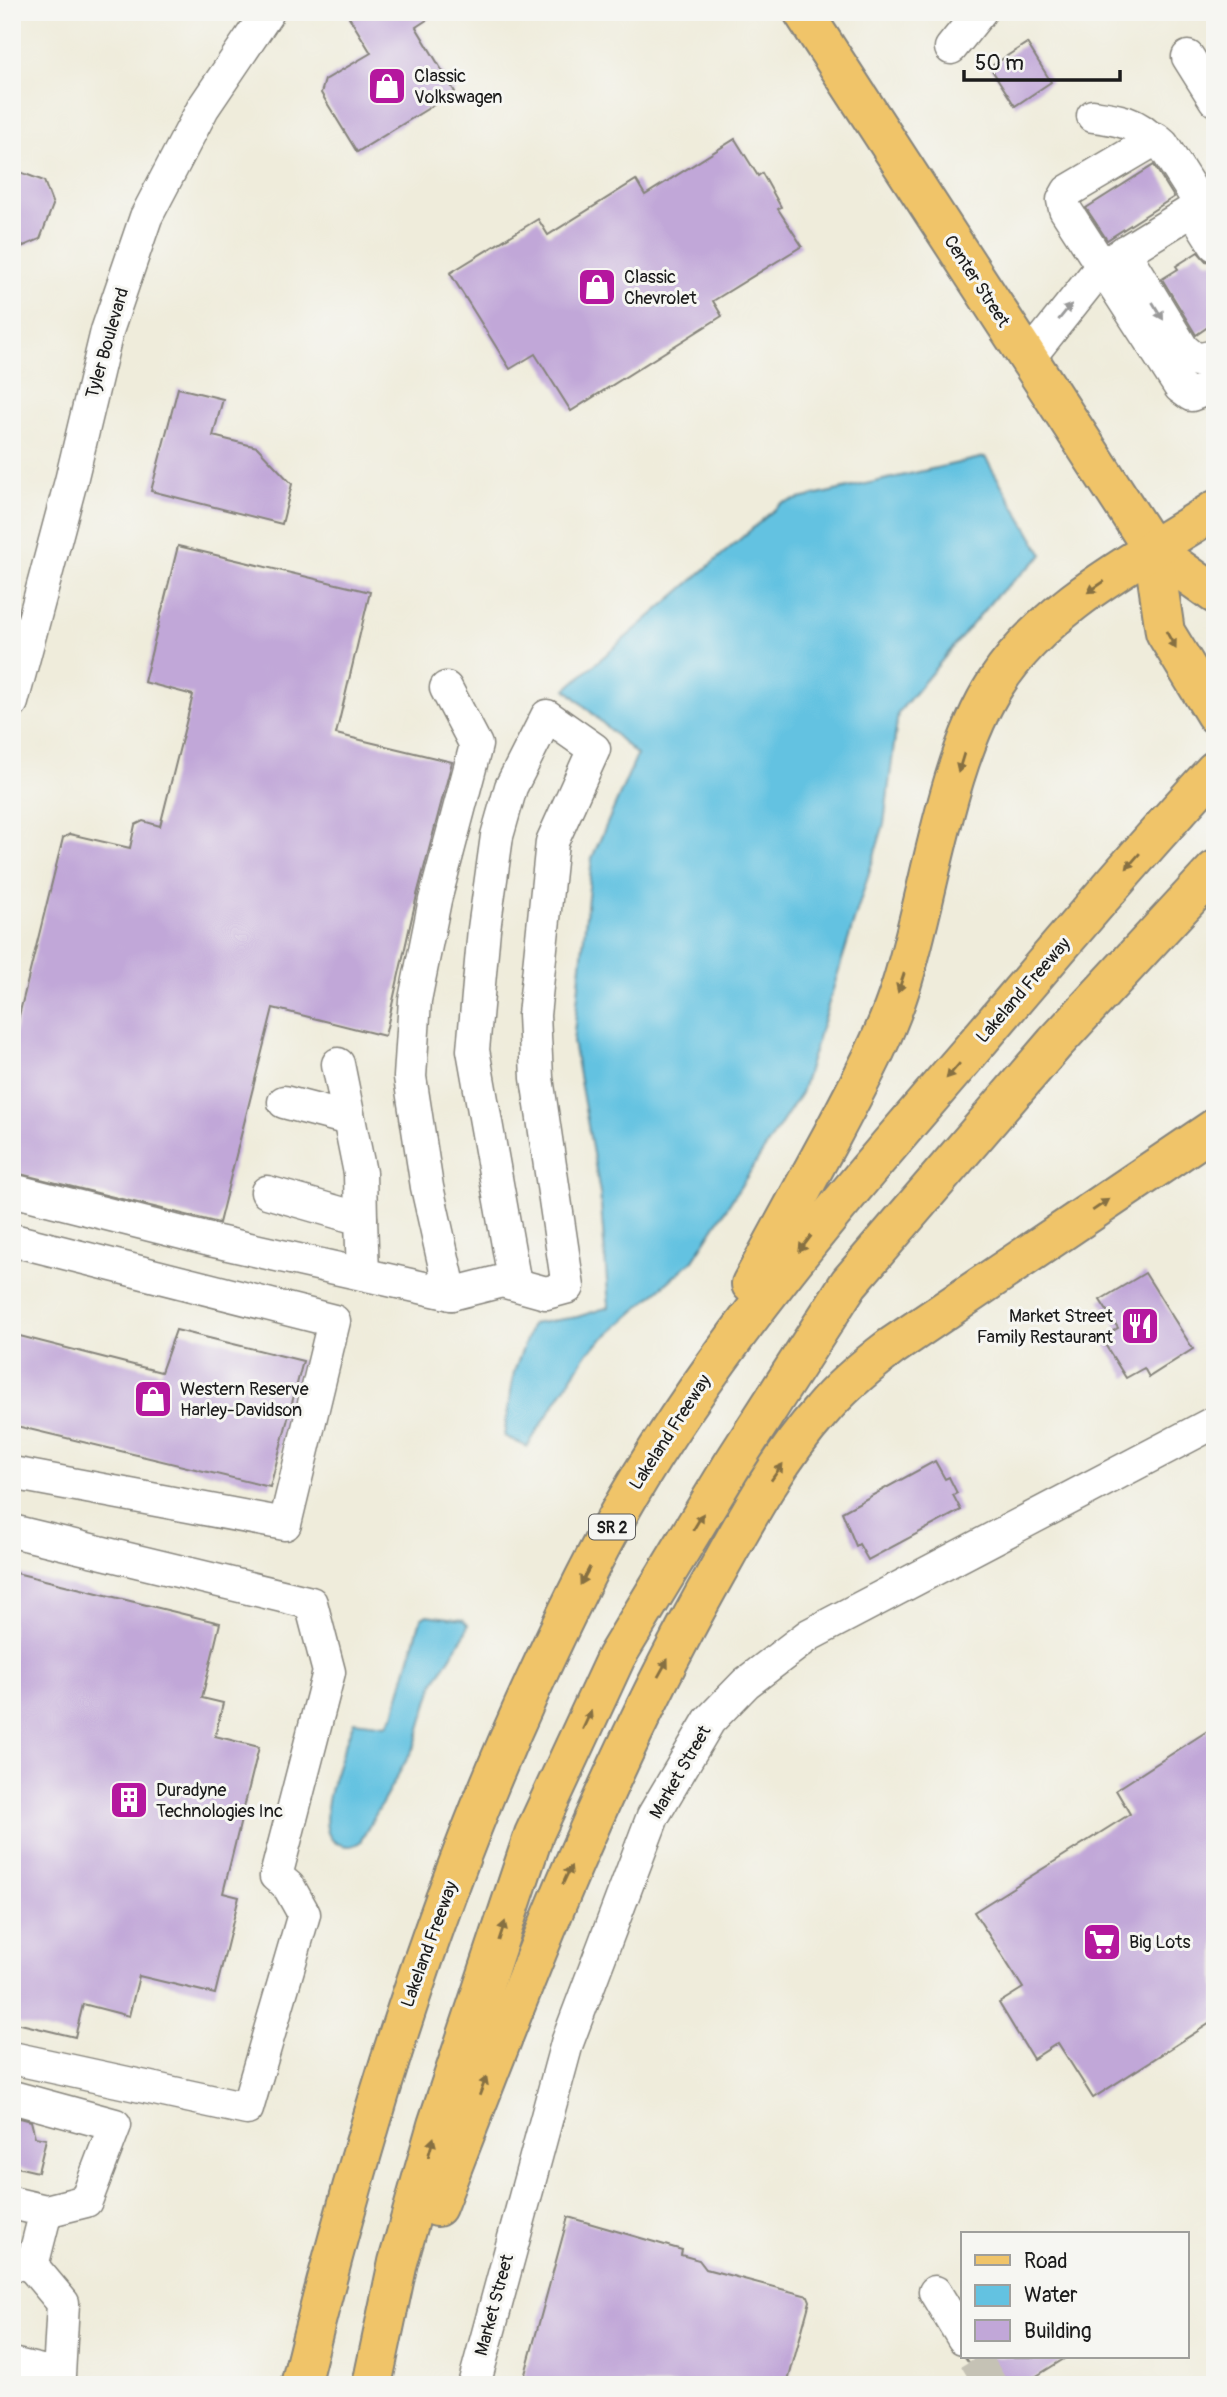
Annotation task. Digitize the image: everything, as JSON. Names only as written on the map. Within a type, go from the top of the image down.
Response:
[{"type":"main road","name":"Center Street","points":[[803,12],[1153,550],[1215,594]]},
{"type":"main road","points":[[690,1397],[862,1079],[900,989],[971,733],[996,683],[1028,641],[1070,605],[1215,510]]},
{"type":"main road","name":"Center Street","points":[[1153,550],[1165,632],[1215,714]]},
{"type":"main road","name":"Lakeland Freeway","points":[[300,2385],[327,2276],[396,2036],[498,1762],[577,1591],[625,1501],[690,1397],[824,1219],[1215,770]]},
{"type":"main road","points":[[375,2370],[398,2262],[437,2125],[534,1834],[616,1657],[732,1465],[849,1283],[1055,1043],[1215,870]]},
{"type":"main road","points":[[375,2370],[554,1905],[655,1682],[762,1493],[820,1411],[858,1373],[891,1346],[1215,1128]]},
{"type":"street","name":"Tyler Boulevard","points":[[12,702],[71,481],[107,331],[146,217],[203,108],[268,12]]},
{"type":"street","points":[[951,48],[980,12]]},
{"type":"street","points":[[1188,57],[1215,100]]},
{"type":"street","points":[[1093,116],[1120,119],[1144,130],[1153,141],[1163,145],[1203,204],[1215,245]]},
{"type":"street","points":[[1153,141],[1068,191],[1063,200],[1065,209],[1113,259],[1183,349],[1196,360],[1215,356]]},
{"type":"street","points":[[1028,359],[1113,259],[1203,204]]},
{"type":"street","points":[[1113,259],[1180,387],[1191,395],[1215,386]]},
{"type":"street","points":[[446,688],[476,745],[435,900],[415,1000],[410,1077],[427,1187],[451,1294]]},
{"type":"street","points":[[12,1190],[451,1294],[502,1281],[546,1293],[568,1287],[537,1079],[534,1016],[552,842],[593,749],[547,716],[511,787],[497,836],[484,929],[473,1050],[514,1284]]},
{"type":"street","points":[[338,1064],[360,1173],[363,1274]]},
{"type":"street","points":[[284,1102],[349,1119]]},
{"type":"street","points":[[267,1192],[361,1219]]},
{"type":"street","points":[[12,1245],[17,1241],[334,1321],[285,1524],[12,1473]]},
{"type":"street","name":"Market Street","points":[[474,2385],[567,2043],[653,1816],[709,1721],[746,1683],[809,1635],[1215,1422]]},
{"type":"street","points":[[12,1531],[311,1602],[329,1672],[276,1876],[289,1887],[304,1914],[247,2109],[12,2058]]},
{"type":"street","points":[[12,2097],[115,2125],[86,2201],[46,2211],[12,2203]]},
{"type":"street","points":[[12,2364],[59,2375],[63,2303],[22,2264],[46,2211]]},
{"type":"street","points":[[935,2292],[961,2336]]},
{"type":"water","points":[[985,457],[1043,555],[995,597],[898,713],[884,824],[801,1093],[693,1260],[588,1352],[527,1447],[504,1436],[514,1372],[532,1324],[577,1317],[609,1307],[600,1193],[573,1042],[592,858],[637,755],[566,689],[782,503]]},
{"type":"water","points":[[427,1615],[463,1620],[468,1625],[465,1634],[434,1683],[415,1745],[360,1842],[350,1846],[339,1844],[330,1836],[326,1823],[327,1806],[337,1767],[354,1721],[387,1725],[394,1714],[421,1619]]},
{"type":"building","name":"Classic Volkswagen","points":[[346,12],[439,12],[416,27],[455,92],[357,152],[321,93],[325,80],[371,53]]},
{"type":"building","points":[[1027,43],[1051,82],[1015,106],[990,67]]},
{"type":"building","name":"Classic Chevrolet","points":[[735,139],[758,176],[762,173],[781,207],[778,209],[802,246],[713,301],[722,316],[571,411],[535,354],[510,369],[450,273],[538,219],[548,235],[636,180],[645,195]]},
{"type":"building","points":[[1154,165],[1174,197],[1107,240],[1086,208]]},
{"type":"building","points":[[12,169],[44,181],[53,205],[40,239],[12,251]]},
{"type":"building","points":[[1198,252],[1206,261],[1215,263],[1215,322],[1196,335],[1162,279]]},
{"type":"building","points":[[178,388],[223,399],[213,436],[257,447],[292,484],[282,524],[151,491]]},
{"type":"building","points":[[178,546],[370,592],[336,734],[452,762],[417,895],[385,1036],[273,1008],[219,1223],[12,1172],[12,1044],[63,838],[70,834],[130,848],[135,825],[143,821],[160,826],[193,695],[144,682]]},
{"type":"building","points":[[1145,1273],[1193,1349],[1149,1377],[1144,1368],[1126,1378],[1101,1338],[1118,1328],[1100,1300]]},
{"type":"building","name":"Western Reserve Harley-Davidson","points":[[176,1330],[303,1361],[270,1487],[12,1425],[12,1334],[161,1372]]},
{"type":"building","points":[[935,1461],[945,1479],[949,1477],[957,1493],[953,1495],[961,1510],[868,1560],[859,1544],[856,1546],[842,1512]]},
{"type":"building","name":"Duradyne Technologies Inc","points":[[12,1572],[220,1623],[202,1698],[223,1703],[215,1736],[259,1747],[223,1893],[239,1897],[215,1994],[139,1976],[129,2016],[83,2004],[75,2037],[12,2022]]},
{"type":"building","points":[[1215,1726],[1215,2020],[1093,2098],[1058,2043],[1033,2059],[999,2003],[1023,1988],[974,1912],[1130,1814],[1116,1790]]},
{"type":"building","points":[[20,2118],[31,2121],[35,2137],[46,2139],[38,2172],[12,2166],[12,2121]]},
{"type":"building","points":[[568,2217],[682,2250],[681,2255],[699,2260],[706,2269],[808,2296],[810,2301],[787,2385],[522,2385]]},
{"type":"building","points":[[966,2358],[1065,2358],[1022,2385],[954,2385],[976,2372]]},
{"type":"tunnel","points":[[975,2358],[991,2385]]},
{"type":"place","name":"Classic Volkswagen","points":[[387,86]]},
{"type":"place","name":"Classic Chevrolet","points":[[597,287]]},
{"type":"place","name":"Market Street Family Restaurant","points":[[1140,1326]]},
{"type":"place","name":"Western Reserve Harley-Davidson","points":[[153,1399]]},
{"type":"place","name":"Duradyne Technologies Inc","points":[[129,1800]]},
{"type":"place","name":"Big Lots","points":[[1102,1942]]}]
